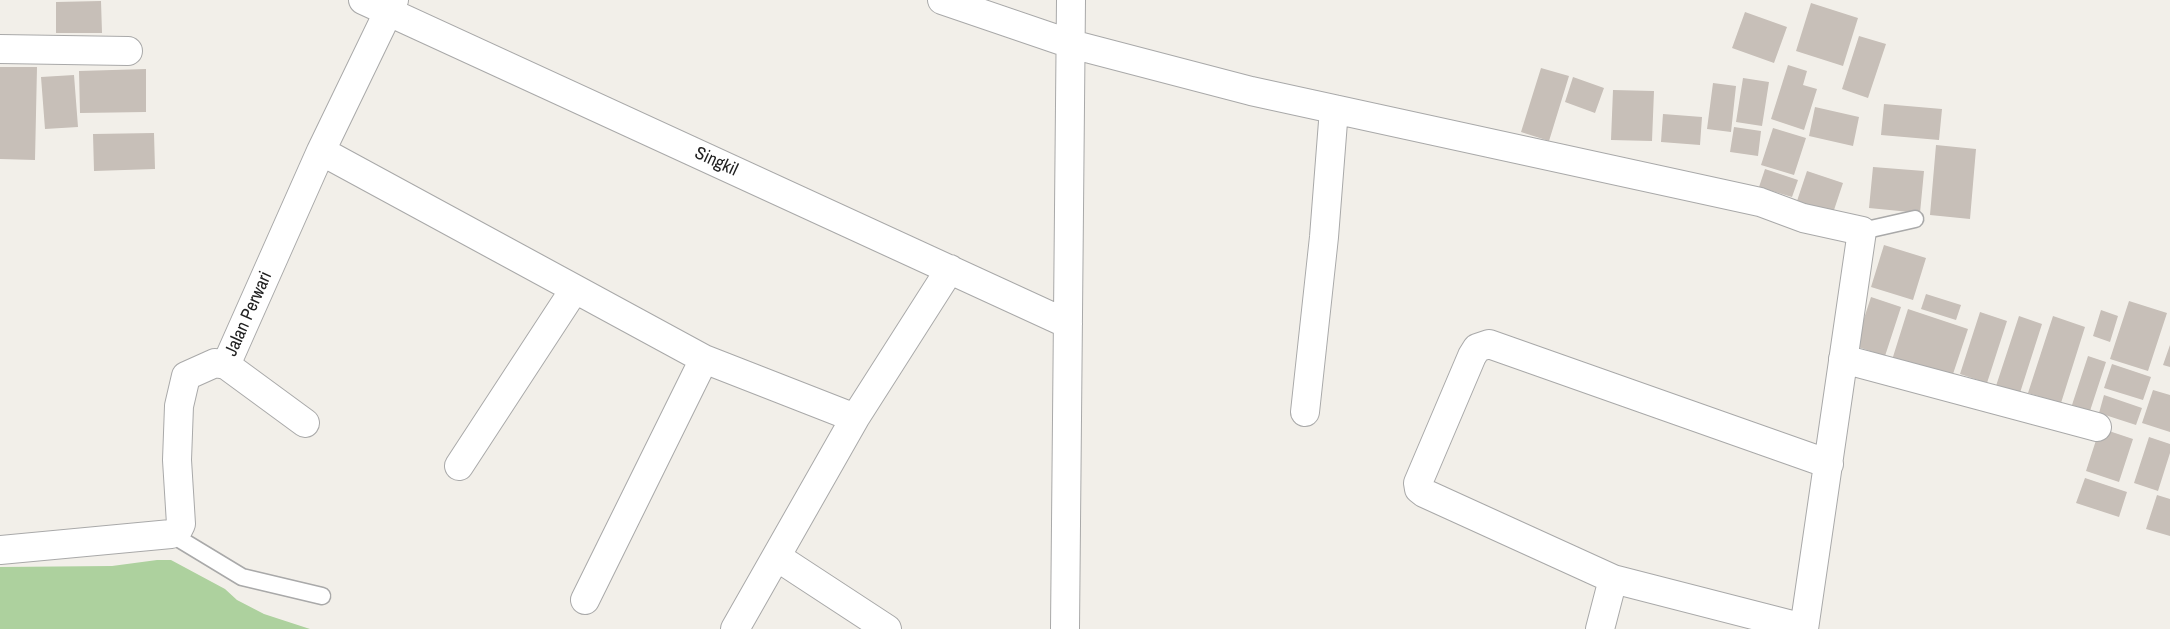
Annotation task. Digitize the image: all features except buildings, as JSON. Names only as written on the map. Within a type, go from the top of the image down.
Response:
[{"type":"street","name":"Singkil","points":[[363,0],[391,6],[1068,324]]},
{"type":"street","points":[[942,0],[1071,44],[1251,91],[1760,202],[1803,218],[1862,231],[1829,464],[1804,628],[1613,579],[1424,494],[1419,489],[1418,483],[1472,356],[1477,348],[1482,345],[1495,345],[1829,464]]},
{"type":"street","points":[[1065,629],[1071,0]]},
{"type":"street","name":"Jalan Perwari","points":[[171,534],[178,530],[181,524],[177,460],[179,406],[183,385],[189,373],[215,363],[226,365],[321,151],[391,6]]},
{"type":"street","points":[[0,49],[128,51]]},
{"type":"street","points":[[1305,412],[1324,237],[1334,109]]},
{"type":"street","points":[[321,151],[704,359],[855,418]]},
{"type":"street","points":[[735,629],[855,418],[950,269]]},
{"type":"street","points":[[459,466],[574,290]]},
{"type":"street","points":[[585,600],[704,359]]},
{"type":"street","points":[[1843,359],[2097,427]]},
{"type":"street","points":[[226,365],[305,423]]},
{"type":"street","points":[[0,550],[171,534]]},
{"type":"street","points":[[777,557],[886,629]]},
{"type":"street","points":[[1600,629],[1613,579]]},
{"type":"lane","points":[[1862,231],[1915,218]]},
{"type":"lane","points":[[171,534],[242,577],[322,596]]},
{"type":"green space","points":[[171,560],[225,589],[237,600],[264,614],[310,629],[0,629],[0,567],[112,566]]}]
